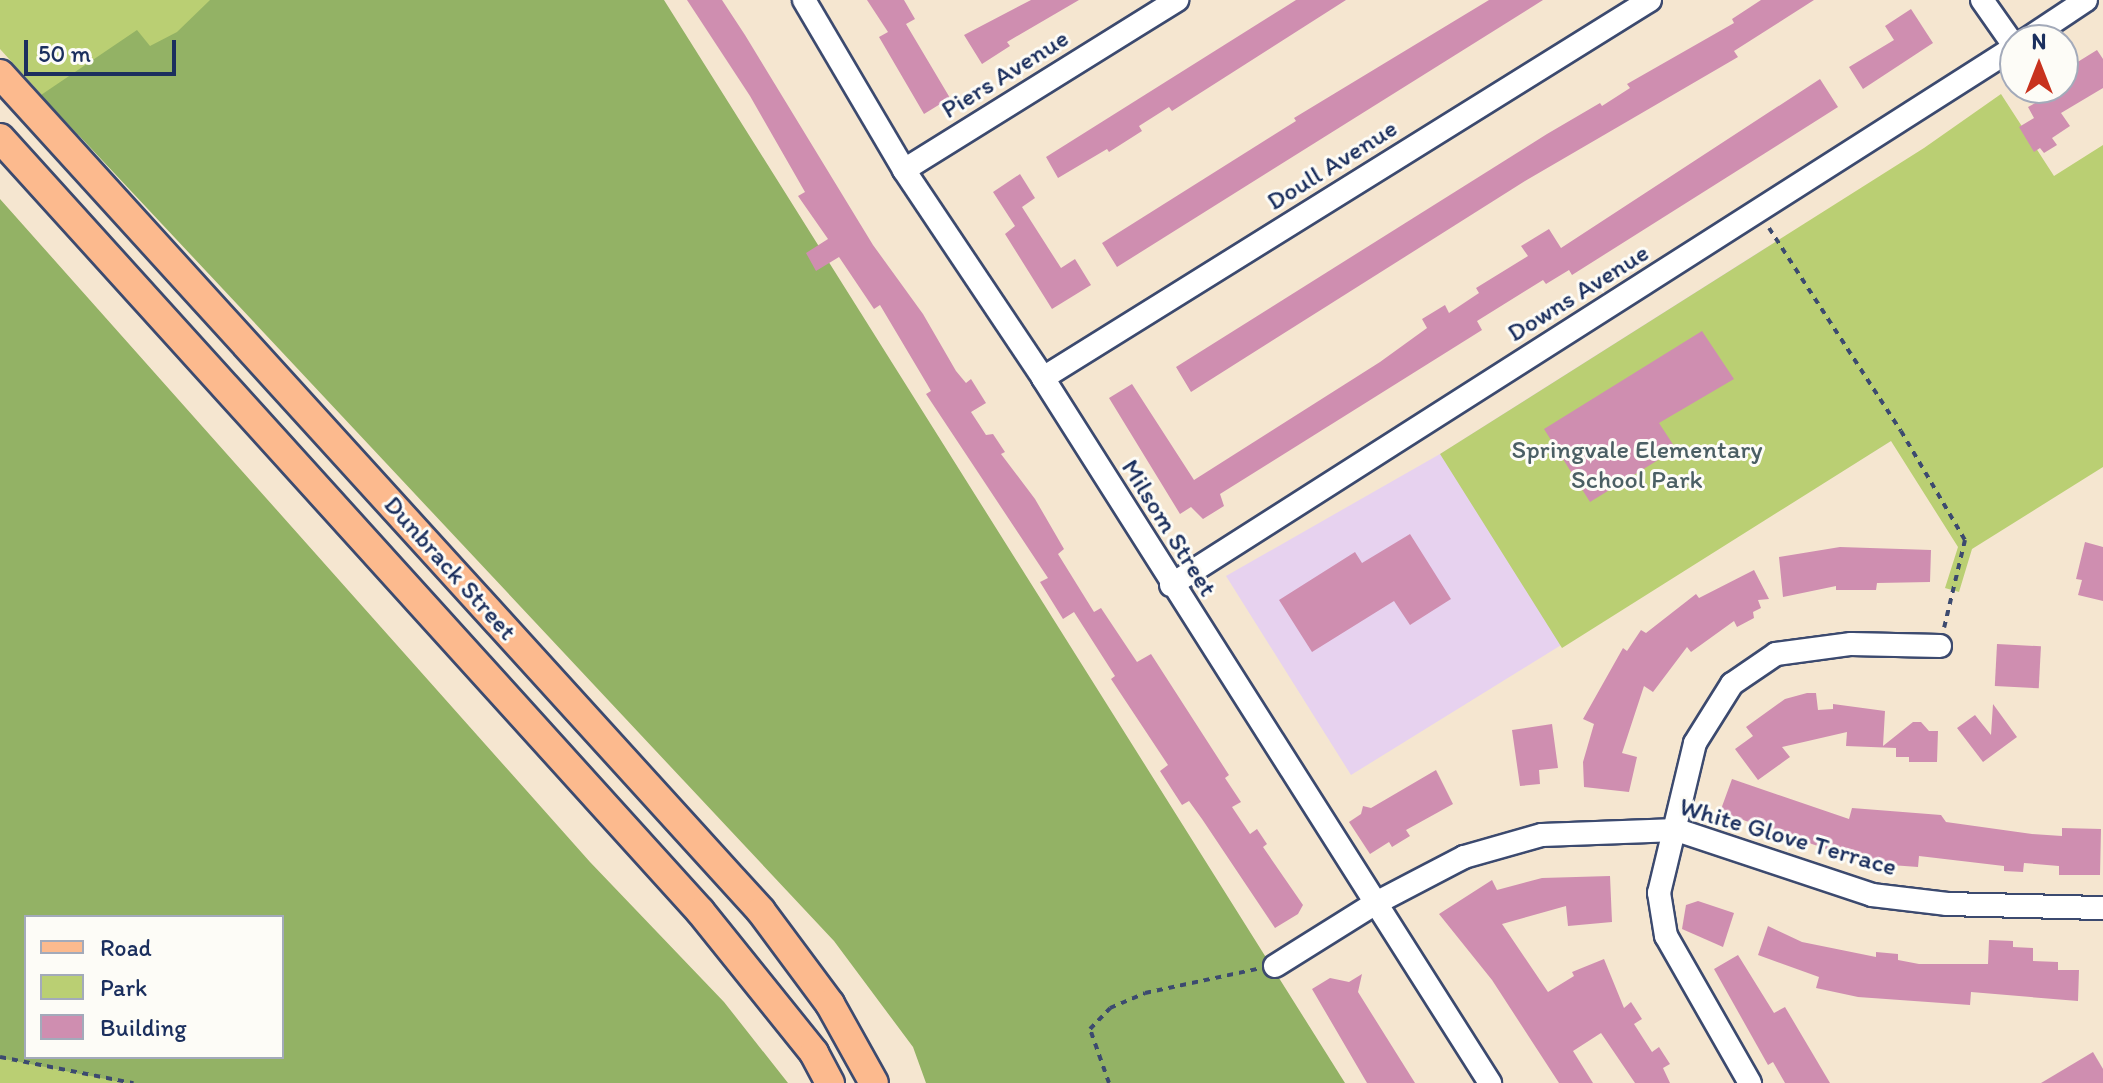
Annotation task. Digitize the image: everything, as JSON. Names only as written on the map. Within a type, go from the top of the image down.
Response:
[{"type":"main road","name":"Dunbrack Street","points":[[0,74],[761,911],[830,1004],[874,1083]]},
{"type":"main road","name":"Dunbrack Street","points":[[0,138],[700,911],[814,1053],[830,1083]]},
{"type":"street","name":"Milsom Street","points":[[804,0],[904,170],[1043,378],[1171,585],[1490,1083]]},
{"type":"street","name":"Piers Avenue","points":[[904,170],[1177,0]]},
{"type":"street","name":"Doull Avenue","points":[[1043,378],[1650,0]]},
{"type":"street","points":[[1982,0],[1999,24]]},
{"type":"street","points":[[2050,24],[2086,0]]},
{"type":"street","name":"Downs Avenue","points":[[1171,585],[1999,57]]},
{"type":"street","points":[[1750,1083],[1666,936],[1659,893],[1677,830],[1695,743],[1732,684],[1776,654],[1825,646],[1940,646]]},
{"type":"street","name":"White Glove Terrace","points":[[1275,966],[1376,903],[1464,857],[1542,835],[1677,830],[1872,895],[1947,904],[2103,908]]},
{"type":"path","points":[[1759,213],[1901,431],[1965,540],[1940,646]]},
{"type":"path","points":[[1109,1083],[1090,1029],[1110,1008],[1145,993],[1275,966]]},
{"type":"path","points":[[0,1057],[133,1083]]},
{"type":"shaded area","name":"Springvale Elementary School Park","points":[[1767,247],[1891,441],[1351,775],[1226,576],[1440,454]]},
{"type":"green space","points":[[0,0],[273,0],[78,135],[0,49]]},
{"type":"green space","points":[[210,0],[664,0],[1345,1083],[926,1083],[913,1047],[834,941],[41,95],[137,30],[150,46],[177,32]]},
{"type":"green space","name":"Springvale Elementary School Park","points":[[1999,95],[1999,104],[2007,104],[2054,176],[2103,145],[2103,467],[1972,549],[1959,592],[1945,588],[1958,547],[1891,441],[1562,648],[1440,454],[1924,148]]},
{"type":"green space","points":[[0,199],[590,862],[724,1002],[788,1083],[126,1083],[0,1058]]},
{"type":"green space","points":[[0,1006],[24,1053],[24,1059],[292,1083],[0,1083]]},
{"type":"building","points":[[687,0],[722,0],[873,245],[923,314],[956,371],[966,383],[971,379],[986,403],[971,412],[986,435],[993,434],[1005,452],[1001,454],[1035,499],[1064,549],[1058,554],[1094,612],[1101,608],[1137,662],[1151,654],[1229,775],[1225,778],[1241,802],[1232,807],[1250,834],[1257,829],[1267,844],[1263,847],[1303,905],[1298,914],[1275,928],[1189,801],[1182,805],[1160,771],[1168,765],[1111,679],[1115,676],[1074,612],[1063,619],[1040,582],[1048,578],[926,394],[931,391],[880,305],[874,309],[839,257],[816,271],[806,253],[828,239],[798,196],[805,192],[750,96]]},
{"type":"building","points":[[867,0],[904,0],[915,19],[906,24],[950,98],[924,114],[879,37],[888,32]]},
{"type":"building","points":[[1031,0],[1079,0],[1007,42],[1010,46],[982,64],[964,35]]},
{"type":"building","points":[[1296,0],[1346,0],[1172,111],[1169,107],[1139,126],[1142,131],[1109,152],[1107,149],[1058,178],[1046,157]]},
{"type":"building","points":[[1489,0],[1543,0],[1117,267],[1102,243],[1296,121],[1294,118]]},
{"type":"building","points":[[1761,0],[1814,0],[1734,51],[1738,57],[1525,181],[1191,392],[1176,367],[1547,134],[1600,103],[1602,106],[1630,88],[1627,84],[1734,23],[1732,19]]},
{"type":"building","points":[[1911,9],[1933,43],[1863,89],[1849,67],[1894,40],[1885,26]]},
{"type":"building","points":[[2097,50],[2103,59],[2103,88],[2079,102],[2079,61]]},
{"type":"building","points":[[1820,79],[1838,107],[1572,275],[1569,270],[1546,284],[1543,280],[1477,321],[1482,330],[1220,494],[1224,506],[1203,519],[1191,507],[1180,514],[1109,398],[1132,384],[1194,480],[1380,362],[1427,328],[1422,319],[1445,305],[1449,313],[1479,293],[1476,288],[1528,256],[1521,246],[1549,229],[1561,248]]},
{"type":"building","points":[[2034,104],[2076,104],[2061,113],[2070,126],[2052,138],[2057,145],[2044,153],[2040,148],[2034,152],[2019,127],[2034,118],[2028,107]]},
{"type":"building","points":[[1020,174],[1035,198],[1022,207],[1061,268],[1075,259],[1091,285],[1052,309],[1005,234],[1015,226],[993,192]]},
{"type":"building","points":[[1702,331],[1734,379],[1659,423],[1676,449],[1590,502],[1544,429]]},
{"type":"building","points":[[1410,534],[1451,599],[1410,625],[1394,601],[1312,652],[1279,600],[1355,552],[1362,563]]},
{"type":"building","points":[[2085,542],[2103,547],[2103,601],[2078,595],[2082,580],[2076,579]]},
{"type":"building","points":[[1840,547],[1931,550],[1930,582],[1877,583],[1876,590],[1836,590],[1836,586],[1783,597],[1779,557]]},
{"type":"building","points":[[1754,570],[1769,599],[1758,600],[1761,608],[1753,612],[1754,618],[1737,627],[1734,621],[1691,652],[1687,647],[1653,692],[1644,686],[1622,753],[1637,757],[1629,792],[1584,787],[1583,762],[1594,724],[1583,719],[1623,648],[1627,651],[1641,630],[1646,633],[1696,594],[1699,598]]},
{"type":"building","points":[[1997,644],[2041,646],[2039,688],[1995,686]]},
{"type":"building","points":[[1816,693],[1818,710],[1833,709],[1833,704],[1885,711],[1883,746],[1913,722],[1921,722],[1929,731],[1938,731],[1937,762],[1909,762],[1909,757],[1896,757],[1896,748],[1846,746],[1847,732],[1782,747],[1790,757],[1758,780],[1735,749],[1753,736],[1746,727],[1785,699]]},
{"type":"building","points":[[1993,704],[2017,737],[1983,762],[1957,728],[1975,715],[1991,735]]},
{"type":"building","points":[[1552,724],[1558,768],[1539,770],[1540,784],[1520,786],[1512,730]]},
{"type":"building","points":[[1436,770],[1453,804],[1406,830],[1410,836],[1392,847],[1389,842],[1370,854],[1349,822],[1361,814],[1363,806],[1371,808]]},
{"type":"building","points":[[1732,779],[1849,819],[1852,808],[1941,815],[1946,822],[2032,834],[2062,836],[2062,828],[2101,829],[2100,875],[2059,875],[2059,866],[2024,863],[2023,872],[2004,871],[2004,866],[1919,856],[1918,867],[1891,865],[1838,853],[1720,812]]},
{"type":"building","points":[[1610,876],[1612,922],[1568,926],[1566,906],[1502,924],[1548,992],[1574,976],[1572,972],[1604,959],[1624,1008],[1631,1002],[1642,1019],[1634,1024],[1652,1052],[1659,1047],[1670,1064],[1663,1068],[1670,1083],[1635,1083],[1601,1033],[1573,1051],[1593,1083],[1559,1083],[1492,980],[1439,914],[1492,880],[1497,890],[1542,878]]},
{"type":"building","points":[[1698,901],[1734,913],[1723,947],[1682,929],[1686,905]]},
{"type":"building","points":[[1768,926],[1802,942],[1876,957],[1876,952],[1898,954],[1898,960],[1919,964],[1988,964],[1989,940],[2013,941],[2013,947],[2033,948],[2033,961],[2058,962],[2058,970],[2079,970],[2078,1001],[1971,992],[1970,1005],[1858,997],[1816,988],[1819,977],[1758,955]]},
{"type":"building","points":[[1738,955],[1774,1013],[1785,1007],[1830,1083],[1785,1083],[1773,1062],[1768,1065],[1714,969]]},
{"type":"building","points":[[1362,974],[1358,992],[1415,1083],[1367,1083],[1312,989],[1330,978],[1349,982]]},
{"type":"building","points":[[2093,1052],[2103,1069],[2103,1083],[2041,1083]]}]
